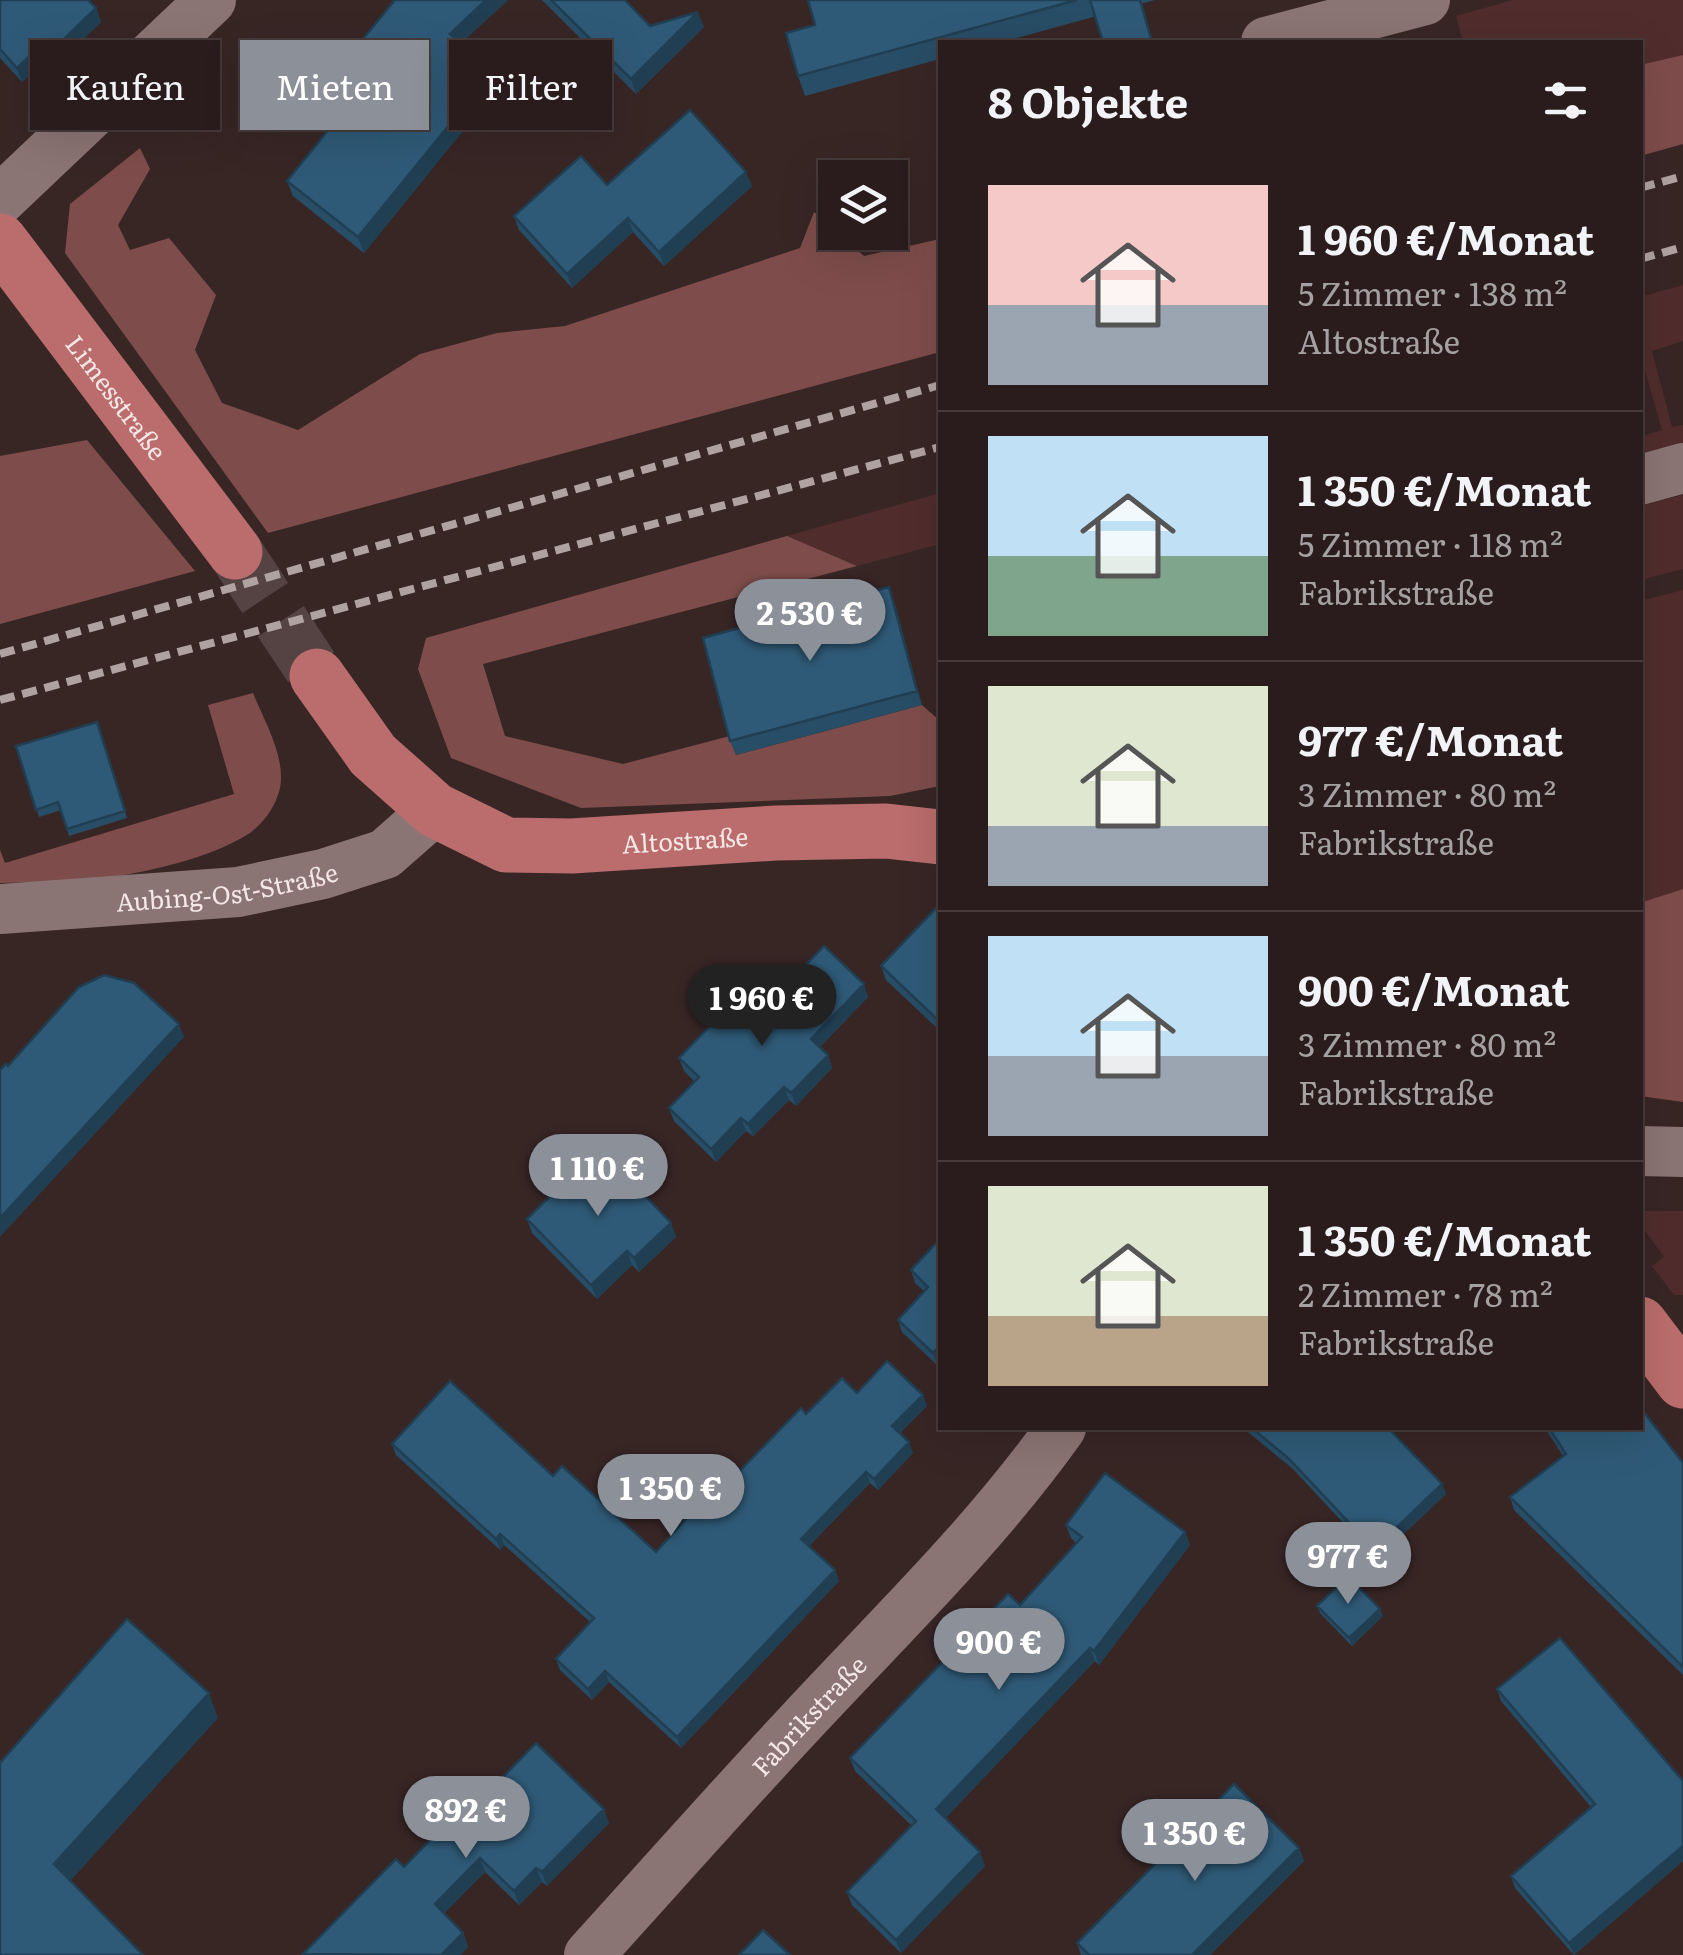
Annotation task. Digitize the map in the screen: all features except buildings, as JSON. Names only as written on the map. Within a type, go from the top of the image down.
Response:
[{"type":"main road","name":"Limesstraße","points":[[0,241],[235,552]]},
{"type":"main road","points":[[317,676],[373,755],[434,810]]},
{"type":"main road","name":"Altostraße","points":[[434,810],[506,845],[572,846],[868,831],[938,836]]},
{"type":"main road","points":[[1643,1328],[1683,1380]]},
{"type":"street","points":[[0,200],[210,0]]},
{"type":"street","points":[[1274,40],[1424,0]]},
{"type":"street","points":[[1643,479],[1683,468]]},
{"type":"street","name":"Aubing-Ost-Straße","points":[[0,908],[238,892],[323,874],[385,854],[434,810]]},
{"type":"street","points":[[1643,1151],[1683,1152]]},
{"type":"street","name":"Fabrikstraße","points":[[589,1955],[798,1725],[947,1569],[1060,1430]]},
{"type":"shaded area","points":[[1513,0],[1683,0],[1683,55],[1643,64],[1643,40],[1462,40],[1456,16]]},
{"type":"shaded area","points":[[1683,55],[1683,144],[1643,155],[1643,64]]},
{"type":"shaded area","points":[[140,148],[150,169],[118,225],[130,250],[169,238],[216,295],[195,350],[222,403],[298,430],[420,354],[497,333],[565,326],[800,248],[814,212],[818,216],[818,250],[857,250],[864,256],[908,250],[908,246],[938,239],[938,353],[268,533],[65,253],[70,204]]},
{"type":"shaded area","points":[[1683,285],[1683,341],[1652,351],[1672,427],[1683,425],[1683,444],[1643,456],[1643,436],[1662,430],[1643,364],[1643,296]]},
{"type":"shaded area","points":[[87,440],[195,571],[0,624],[0,456]]},
{"type":"shaded area","points":[[938,494],[938,545],[857,566],[787,536]]},
{"type":"shaded area","points":[[1683,495],[1683,569],[1643,579],[1643,505]]},
{"type":"shaded area","points":[[787,536],[857,566],[483,664],[505,736],[623,764],[730,736],[736,755],[922,705],[938,719],[938,786],[890,796],[581,808],[451,758],[418,669],[426,638]]},
{"type":"shaded area","points":[[1683,590],[1683,993],[1643,976],[1643,600]]},
{"type":"shaded area","points":[[253,693],[275,746],[281,780],[274,804],[252,831],[208,853],[140,872],[76,881],[0,883],[0,850],[5,863],[234,794],[208,705]]},
{"type":"shaded area","points":[[1683,889],[1683,1102],[1643,1096],[1643,902]]},
{"type":"shaded area","points":[[1643,1211],[1683,1211],[1683,1295],[1674,1295],[1652,1266],[1664,1257],[1643,1228]]},
{"type":"tunnel","points":[[235,552],[317,676]]},
{"type":"railway","points":[[1643,187],[1683,176]]},
{"type":"railway","points":[[1643,258],[1683,247]]},
{"type":"railway","points":[[0,654],[938,386]]},
{"type":"railway","points":[[0,700],[938,448]]}]
